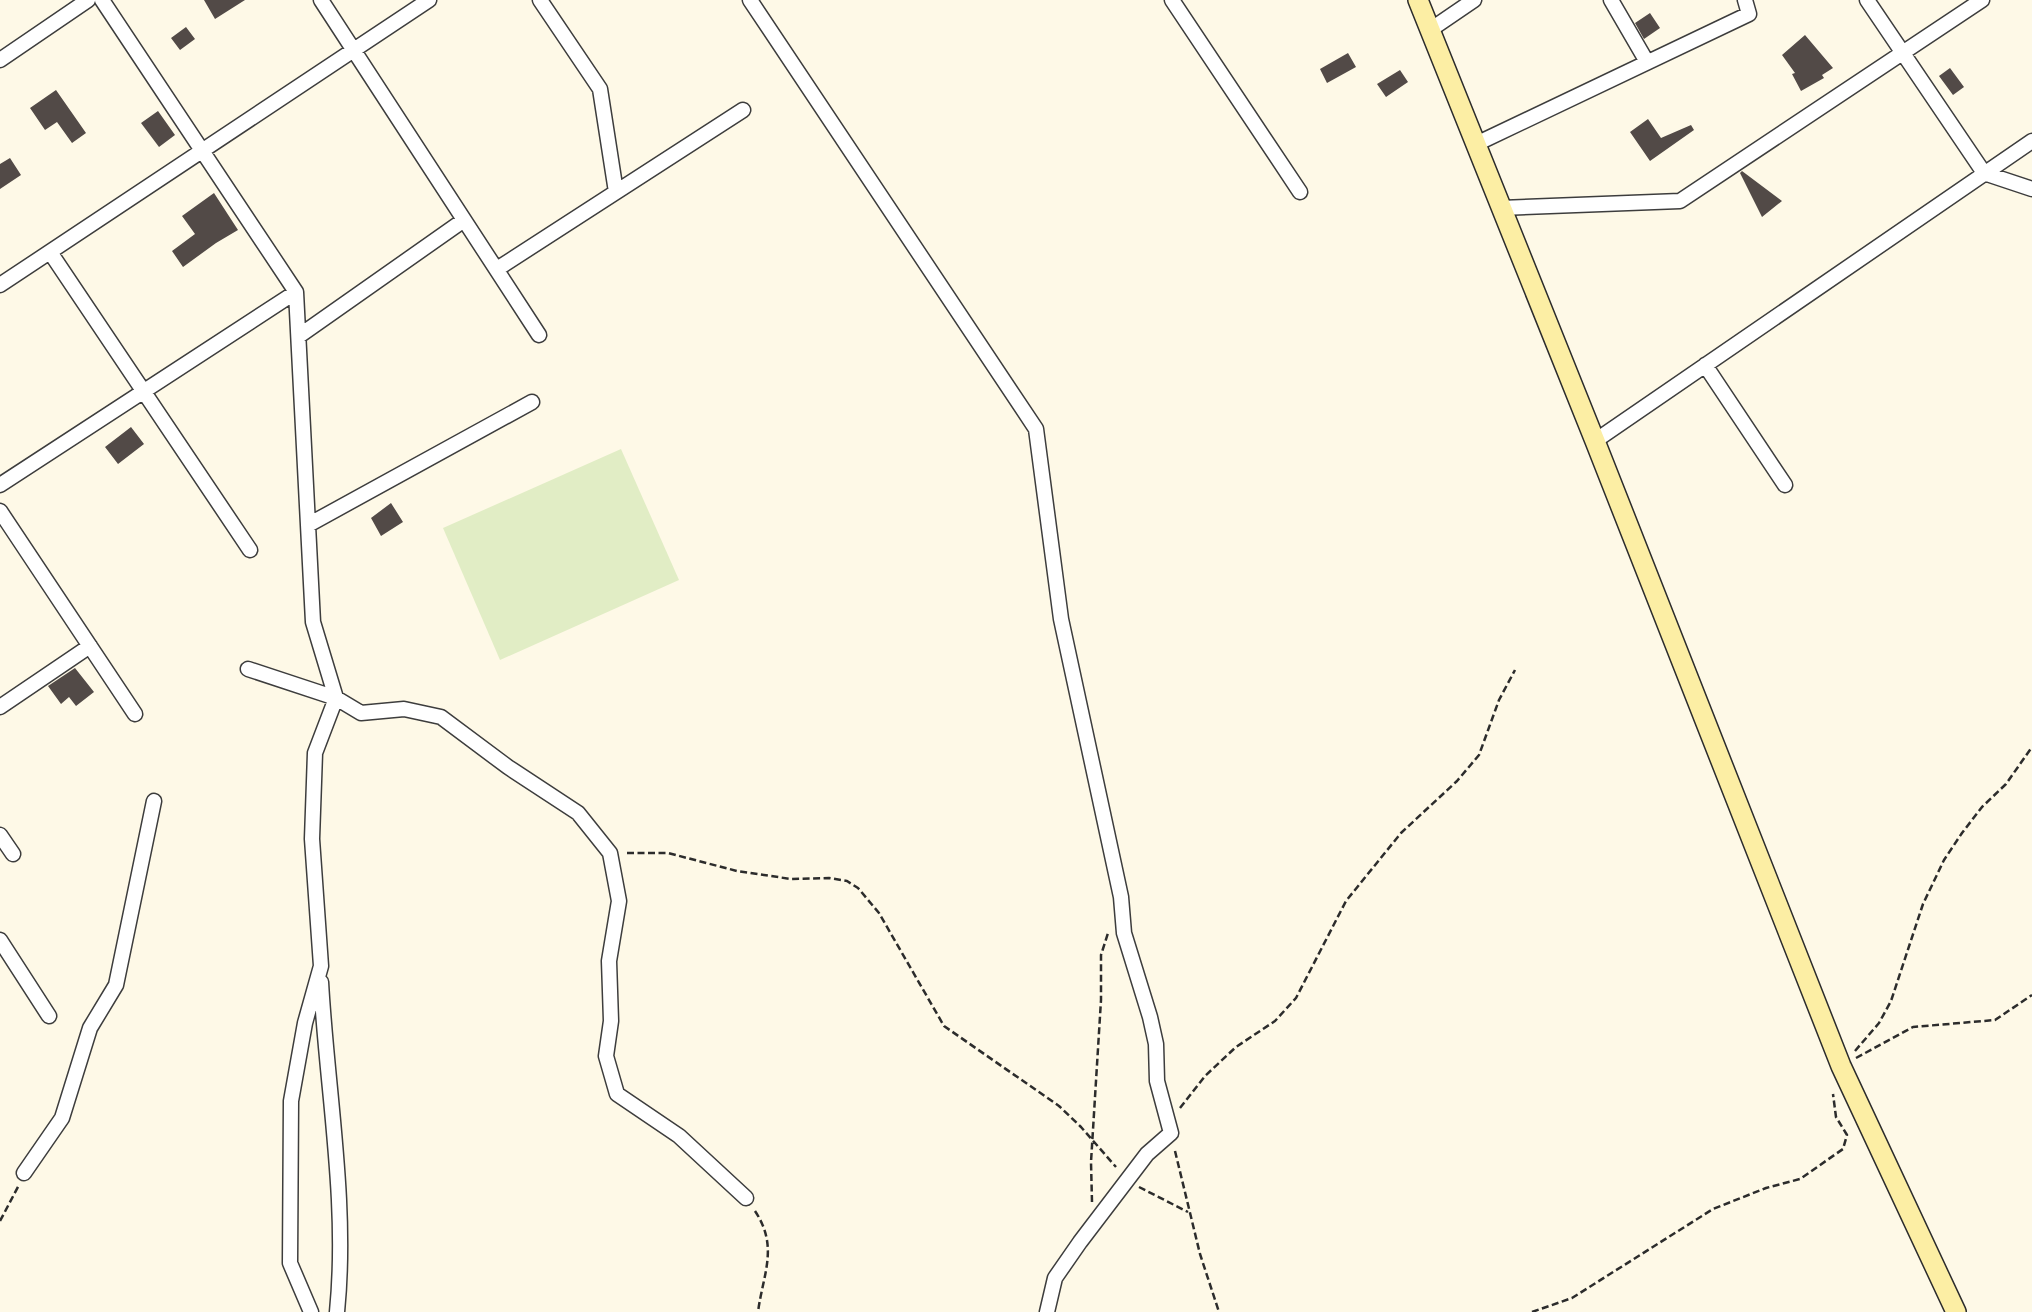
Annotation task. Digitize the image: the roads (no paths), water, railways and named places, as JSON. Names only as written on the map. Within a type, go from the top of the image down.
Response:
[{"type":"main road","points":[[1418,0],[1841,1066],[1956,1312]]},
{"type":"street","points":[[0,60],[88,0]]},
{"type":"street","points":[[102,0],[296,292],[313,622],[336,698],[315,753],[312,839],[324,1036],[335,1131],[340,1280],[337,1312]]},
{"type":"street","points":[[321,0],[540,335]]},
{"type":"street","points":[[0,285],[429,0]]},
{"type":"street","points":[[540,0],[600,89],[616,192]]},
{"type":"street","points":[[750,0],[1036,429],[1060,619],[1121,897],[1124,933],[1156,1044],[1157,1082],[1171,1133],[1147,1154],[1055,1278],[1047,1312]]},
{"type":"street","points":[[1191,0],[1174,4],[1300,192]]},
{"type":"street","points":[[1430,30],[1474,0]]},
{"type":"street","points":[[1611,0],[1647,62]]},
{"type":"street","points":[[1475,144],[1749,14],[1745,0]]},
{"type":"street","points":[[1867,0],[1984,173],[2032,189]]},
{"type":"street","points":[[1501,208],[1680,201],[1982,0]]},
{"type":"street","points":[[497,270],[743,110]]},
{"type":"street","points":[[1595,441],[2032,141]]},
{"type":"street","points":[[299,336],[464,220]]},
{"type":"street","points":[[50,252],[250,550]]},
{"type":"street","points":[[0,485],[296,292]]},
{"type":"street","points":[[1705,365],[1785,485]]},
{"type":"street","points":[[308,525],[532,402]]},
{"type":"street","points":[[0,511],[135,714]]},
{"type":"street","points":[[0,707],[90,646]]},
{"type":"street","points":[[248,669],[336,698],[361,713],[404,709],[441,717],[508,767],[578,813],[610,853],[618,901],[609,961],[611,1021],[606,1056],[617,1094],[679,1136],[746,1198]]},
{"type":"street","points":[[24,1173],[62,1118],[90,1028],[116,985],[154,801]]},
{"type":"street","points":[[0,835],[13,854]]},
{"type":"street","points":[[0,940],[49,1016]]},
{"type":"street","points":[[312,1312],[290,1263],[291,1101],[305,1023],[321,966]]}]
